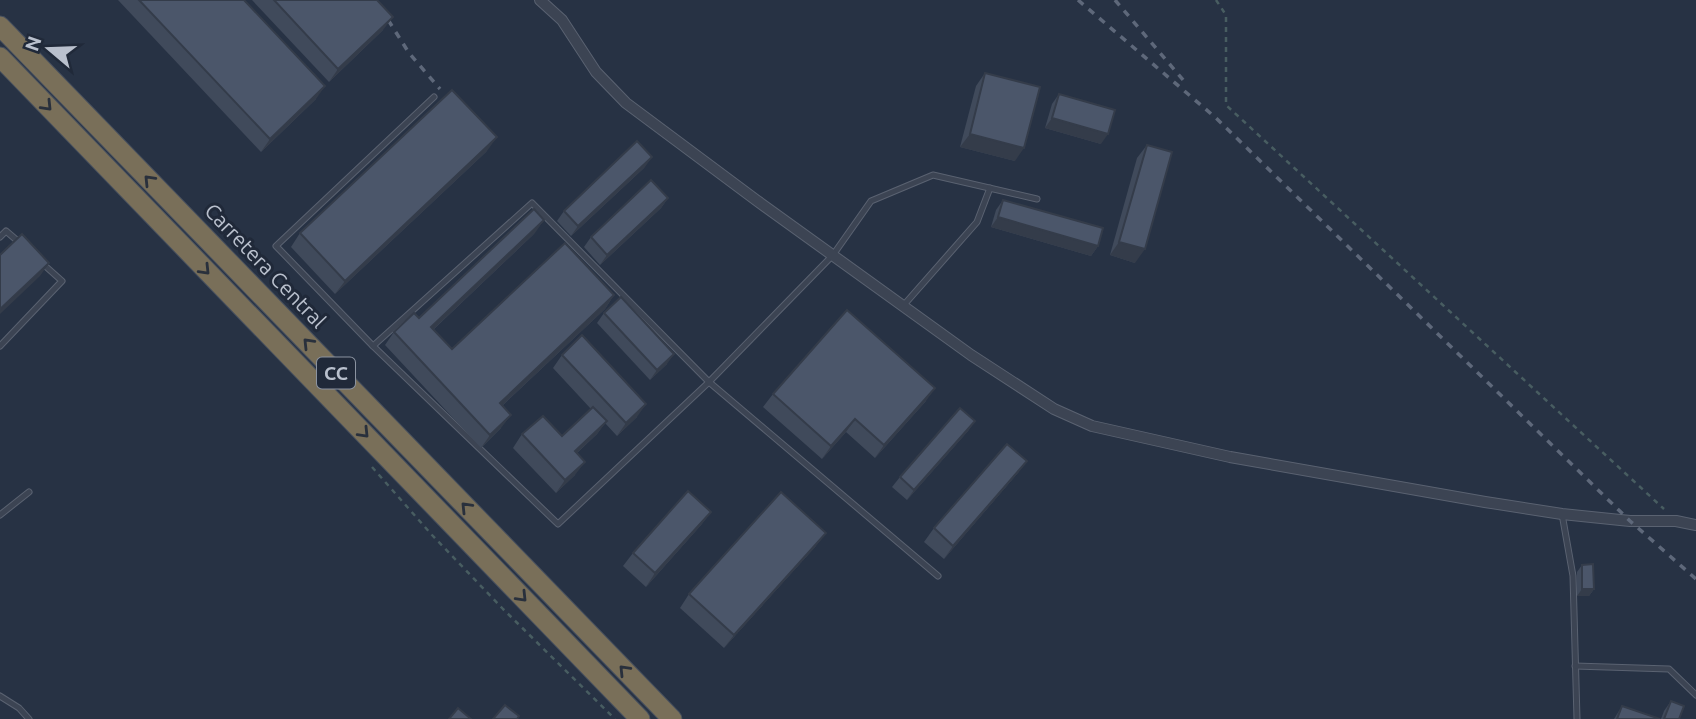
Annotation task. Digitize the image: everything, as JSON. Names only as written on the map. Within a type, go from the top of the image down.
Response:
[{"type":"highway","name":"Carretera Central","points":[[0,26],[672,719]]},
{"type":"highway","name":"CC","points":[[0,57],[640,719]]},
{"type":"street","points":[[540,0],[562,20],[596,72],[626,103],[971,355],[1054,409],[1092,426],[1230,457],[1562,514],[1630,521],[1676,521],[1696,525]]},
{"type":"lane","points":[[434,97],[276,246],[373,346],[558,524],[709,382],[833,255],[871,201],[933,175],[1037,199]]},
{"type":"lane","points":[[903,306],[977,222],[990,188]]},
{"type":"lane","points":[[373,346],[532,203],[709,382],[938,576]]},
{"type":"lane","points":[[0,237],[6,231],[25,248]]},
{"type":"lane","points":[[0,346],[62,281],[34,256]]},
{"type":"lane","points":[[0,514],[29,492]]},
{"type":"lane","points":[[1562,514],[1573,576],[1577,719]]},
{"type":"lane","points":[[1575,666],[1669,669],[1696,695]]},
{"type":"lane","points":[[0,696],[19,708],[29,719]]},
{"type":"path","points":[[1216,0],[1226,15],[1226,105],[1676,521]]},
{"type":"building","points":[[139,0],[244,0],[325,86],[270,139]]},
{"type":"building","points":[[274,0],[377,0],[393,17],[338,69]]},
{"type":"building","points":[[985,73],[1040,87],[1024,148],[970,134]]},
{"type":"building","points":[[452,90],[497,137],[345,281],[300,233]]},
{"type":"building","points":[[1059,94],[1115,110],[1108,134],[1052,118]]},
{"type":"building","points":[[637,141],[652,157],[578,226],[564,211]]},
{"type":"building","points":[[1147,145],[1172,152],[1145,249],[1119,242]]},
{"type":"building","points":[[651,180],[668,198],[607,255],[591,237]]},
{"type":"building","points":[[1003,200],[1103,228],[1098,246],[998,217]]},
{"type":"building","points":[[534,209],[544,220],[431,327],[452,349],[565,243],[614,295],[500,403],[511,415],[490,435],[394,332],[414,313],[419,318]]},
{"type":"building","points":[[22,234],[49,263],[0,309],[0,255]]},
{"type":"building","points":[[621,297],[674,354],[657,370],[604,313]]},
{"type":"building","points":[[847,310],[935,388],[884,445],[855,419],[831,446],[773,394]]},
{"type":"building","points":[[582,335],[646,404],[626,423],[562,355]]},
{"type":"building","points":[[593,407],[607,421],[575,451],[585,462],[565,480],[522,434],[543,416],[562,436]]},
{"type":"building","points":[[960,408],[975,421],[914,490],[900,477]]},
{"type":"building","points":[[1007,444],[1027,461],[953,546],[934,528]]},
{"type":"building","points":[[688,491],[711,512],[655,573],[633,553]]},
{"type":"building","points":[[781,492],[826,533],[734,635],[689,594]]},
{"type":"building","points":[[1593,564],[1594,589],[1582,589],[1582,565]]},
{"type":"building","points":[[1671,701],[1684,706],[1679,719],[1664,719]]},
{"type":"building","points":[[505,705],[519,716],[517,719],[493,719]]},
{"type":"building","points":[[1622,706],[1660,719],[1617,719]]},
{"type":"building","points":[[458,708],[471,719],[449,719]]},
{"type":"railway","points":[[369,0],[385,15],[409,53],[440,89]]},
{"type":"railway","points":[[1078,0],[1216,118],[1630,521],[1696,579]]},
{"type":"railway","points":[[1115,0],[1184,81]]}]
